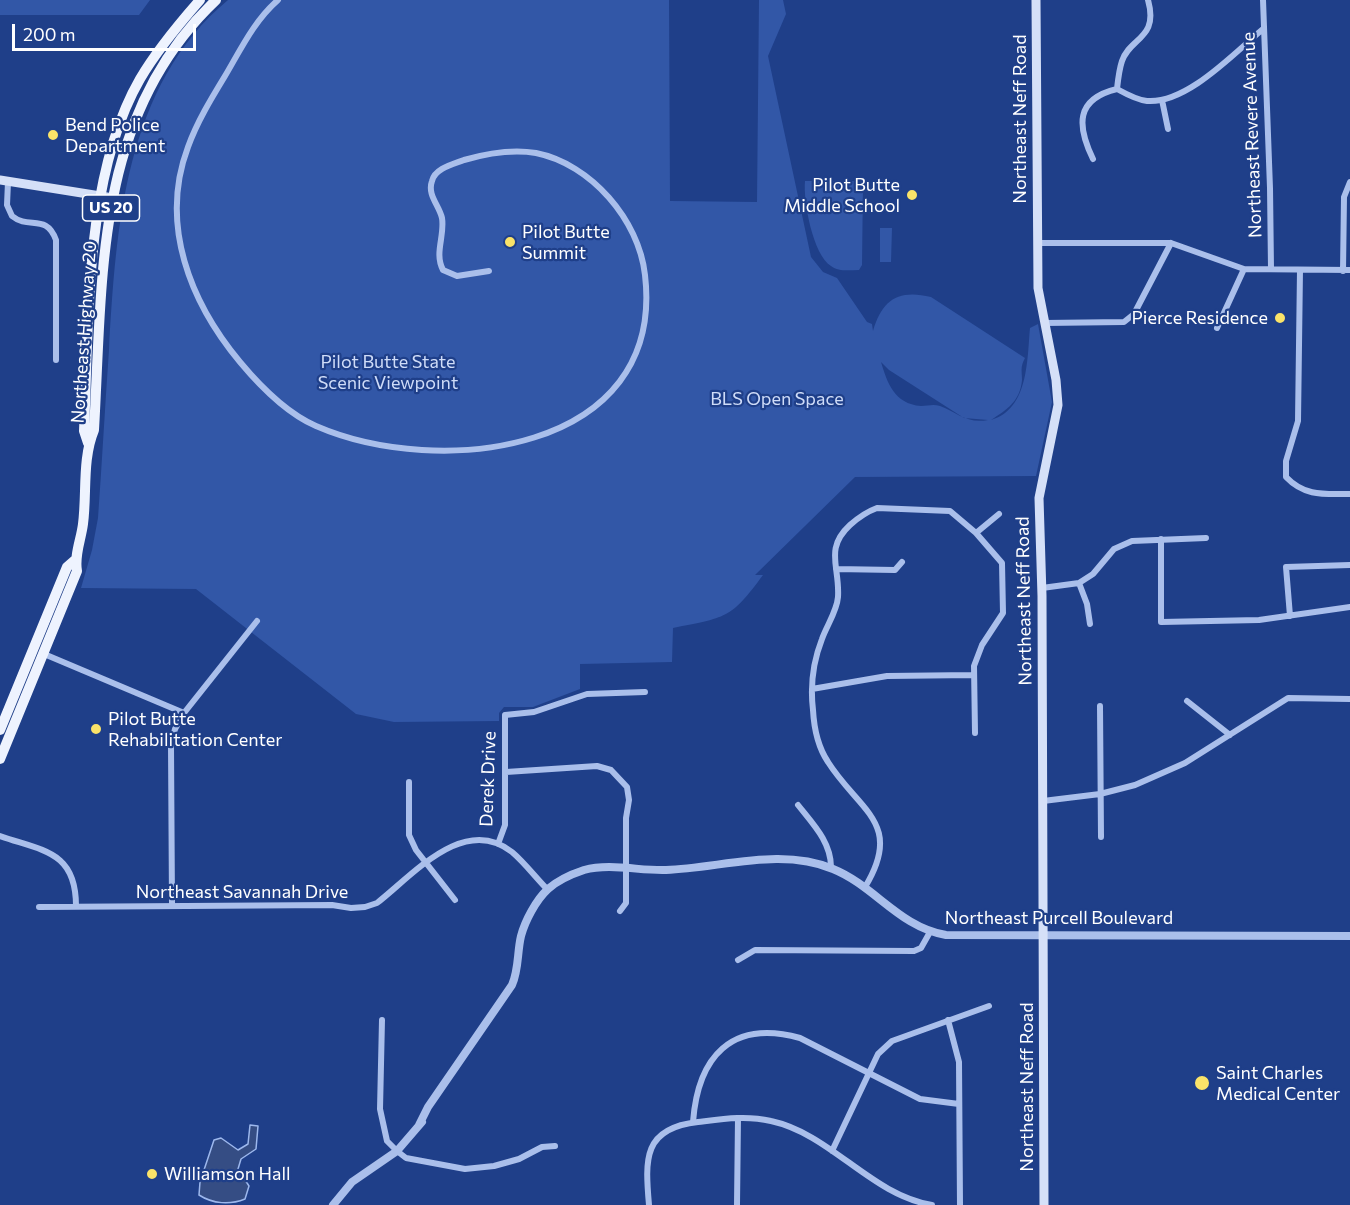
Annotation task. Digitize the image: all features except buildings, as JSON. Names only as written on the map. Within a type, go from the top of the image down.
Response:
[{"type":"main road","name":"Northeast Highway 20","points":[[88,443],[84,431],[90,308],[101,196],[115,137],[139,80],[159,50],[200,0]]},
{"type":"main road","name":"Northeast Highway 20","points":[[0,759],[77,571],[75,560],[83,524],[88,443],[94,430],[102,293],[113,198],[126,141],[147,89],[177,42],[216,0]]},
{"type":"main road","name":"Northeast Neff Road","points":[[1036,0],[1038,288],[1056,380],[1058,405],[1039,498],[1042,588],[1044,1205]]},
{"type":"main road","points":[[2,182],[61,188],[113,198]]},
{"type":"main road","name":"Northeast Highway 20","points":[[0,730],[67,567],[75,560]]},
{"type":"street","points":[[278,0],[254,26],[201,117],[187,148],[180,180],[178,238],[184,266],[208,319],[228,348],[278,401],[309,423],[338,435],[371,444],[403,448],[483,450],[560,429],[585,415],[606,397],[620,380],[633,358],[641,334],[646,306],[645,275],[634,231],[602,192],[562,161],[518,151],[481,155],[435,174],[431,182],[431,191],[442,220],[439,254],[443,270],[457,276],[489,271]]},
{"type":"street","points":[[1117,89],[1122,61],[1147,29],[1151,11],[1148,0]]},
{"type":"street","name":"Northeast Revere Avenue","points":[[1263,0],[1270,188],[1270,270]]},
{"type":"street","points":[[1093,159],[1085,143],[1082,123],[1085,108],[1094,98],[1117,89],[1147,101],[1162,100],[1185,92],[1263,29]]},
{"type":"street","points":[[1162,100],[1168,129]]},
{"type":"street","points":[[2,182],[12,216],[22,222],[48,226],[56,240],[56,360]]},
{"type":"street","points":[[1037,243],[1171,243],[1244,269],[1347,270],[1344,197],[1350,182]]},
{"type":"street","points":[[1044,323],[1124,322],[1134,314],[1171,243]]},
{"type":"street","points":[[1217,328],[1244,269]]},
{"type":"street","points":[[1300,270],[1298,421],[1286,461],[1286,477],[1296,488],[1309,493],[1350,494]]},
{"type":"street","points":[[865,887],[881,853],[879,831],[870,814],[827,762],[818,739],[812,689],[812,673],[819,648],[837,602],[835,548],[843,531],[860,516],[877,508],[950,511],[976,533],[1002,563],[1003,613],[982,645],[973,675],[975,733]]},
{"type":"street","points":[[976,533],[999,514]]},
{"type":"street","points":[[1042,588],[1079,583],[1093,574],[1120,545],[1132,541],[1206,538]]},
{"type":"street","points":[[1161,539],[1161,622],[1259,620],[1350,607]]},
{"type":"street","points":[[836,569],[895,570],[902,562]]},
{"type":"street","points":[[1290,616],[1286,567],[1350,565]]},
{"type":"street","points":[[1079,583],[1087,604],[1090,624]]},
{"type":"street","points":[[172,906],[171,746],[175,729],[184,713],[257,621]]},
{"type":"street","points":[[44,654],[184,713]]},
{"type":"street","points":[[812,689],[887,676],[973,675]]},
{"type":"street","name":"Derek Drive","points":[[498,844],[505,825],[505,715],[534,712],[587,694],[645,692]]},
{"type":"street","points":[[1043,801],[1100,794],[1135,785],[1185,763],[1288,699],[1350,699]]},
{"type":"street","points":[[1186,701],[1230,735]]},
{"type":"street","points":[[1100,706],[1101,837]]},
{"type":"street","points":[[506,772],[597,766],[611,770],[621,778],[629,800],[626,818],[626,903],[620,911]]},
{"type":"street","points":[[409,782],[409,835],[416,850],[455,900]]},
{"type":"street","points":[[798,805],[821,834],[831,858],[831,867]]},
{"type":"street","points":[[0,837],[45,850],[63,861],[76,887],[76,906]]},
{"type":"street","name":"Northeast Savannah Drive","points":[[39,907],[365,908],[377,903],[449,846],[478,839],[498,844]]},
{"type":"street","points":[[498,844],[512,852],[548,890]]},
{"type":"street","name":"Northeast Purcell Boulevard","points":[[333,1205],[352,1182],[397,1151],[419,1125],[428,1107],[512,985],[518,966],[521,936],[548,890],[585,870],[626,868],[667,870],[791,859],[831,867],[865,887],[908,922],[930,932],[961,936],[1043,934],[1350,936]]},
{"type":"street","points":[[738,960],[755,950],[914,951],[921,948],[930,932]]},
{"type":"street","points":[[832,1151],[878,1054],[892,1041],[989,1006]]},
{"type":"street","points":[[382,1020],[380,1109],[387,1141],[406,1158],[465,1169],[494,1166],[519,1159],[542,1147],[555,1146]]},
{"type":"street","points":[[948,1020],[959,1062],[960,1205]]},
{"type":"street","points":[[693,1122],[695,1096],[702,1073],[716,1054],[735,1040],[756,1033],[779,1032],[800,1038],[920,1099],[959,1104]]},
{"type":"street","points":[[737,1205],[738,1118]]},
{"type":"street","points":[[649,1205],[646,1164],[650,1149],[657,1137],[668,1129],[693,1122],[738,1118],[773,1121],[792,1128],[907,1198],[933,1205]]},
{"type":"green space","points":[[0,0],[150,0],[139,15],[0,15]]},
{"type":"green space","name":"Pilot Butte State Scenic Viewpoint","points":[[228,0],[669,0],[670,201],[757,202],[759,0],[783,0],[786,14],[768,56],[811,257],[823,272],[837,278],[867,322],[872,324],[873,331],[881,311],[893,299],[909,295],[931,297],[1025,358],[1021,388],[1015,400],[991,420],[1003,414],[1013,405],[1019,394],[1024,382],[1030,328],[1038,324],[1052,402],[1036,476],[855,477],[755,575],[763,575],[734,609],[716,618],[673,628],[672,662],[580,664],[580,689],[533,707],[504,707],[499,713],[499,721],[394,722],[356,714],[196,589],[81,588],[98,518],[116,255],[132,161],[147,116],[167,73],[194,34]],"holes":[[[881,362],[889,370],[962,417],[940,406],[921,406],[904,401],[893,391]]]},
{"type":"green space","points":[[805,181],[860,181],[863,184],[862,265],[859,270],[834,268],[819,251],[810,227]]},
{"type":"green space","points":[[880,228],[892,228],[891,262],[880,262]]},
{"type":"shaded area","points":[[250,1125],[258,1126],[256,1149],[241,1159],[238,1169],[249,1186],[245,1199],[222,1203],[199,1195],[200,1182],[214,1140],[221,1138],[238,1150],[248,1144]]},
{"type":"place","name":"Bend Police Department","points":[[53,135]]},
{"type":"place","name":"Pilot Butte Middle School","points":[[912,195]]},
{"type":"place","name":"Pilot Butte Summit","points":[[510,242]]},
{"type":"place","name":"Pierce Residence","points":[[1280,318]]},
{"type":"place","name":"Pilot Butte Rehabilitation Center","points":[[96,729]]},
{"type":"place","name":"Saint Charles Medical Center","points":[[1202,1083]]},
{"type":"place","name":"Williamson Hall","points":[[152,1174]]},
{"type":"park label","name":"BLS Open Space","points":[[777,399]]}]
